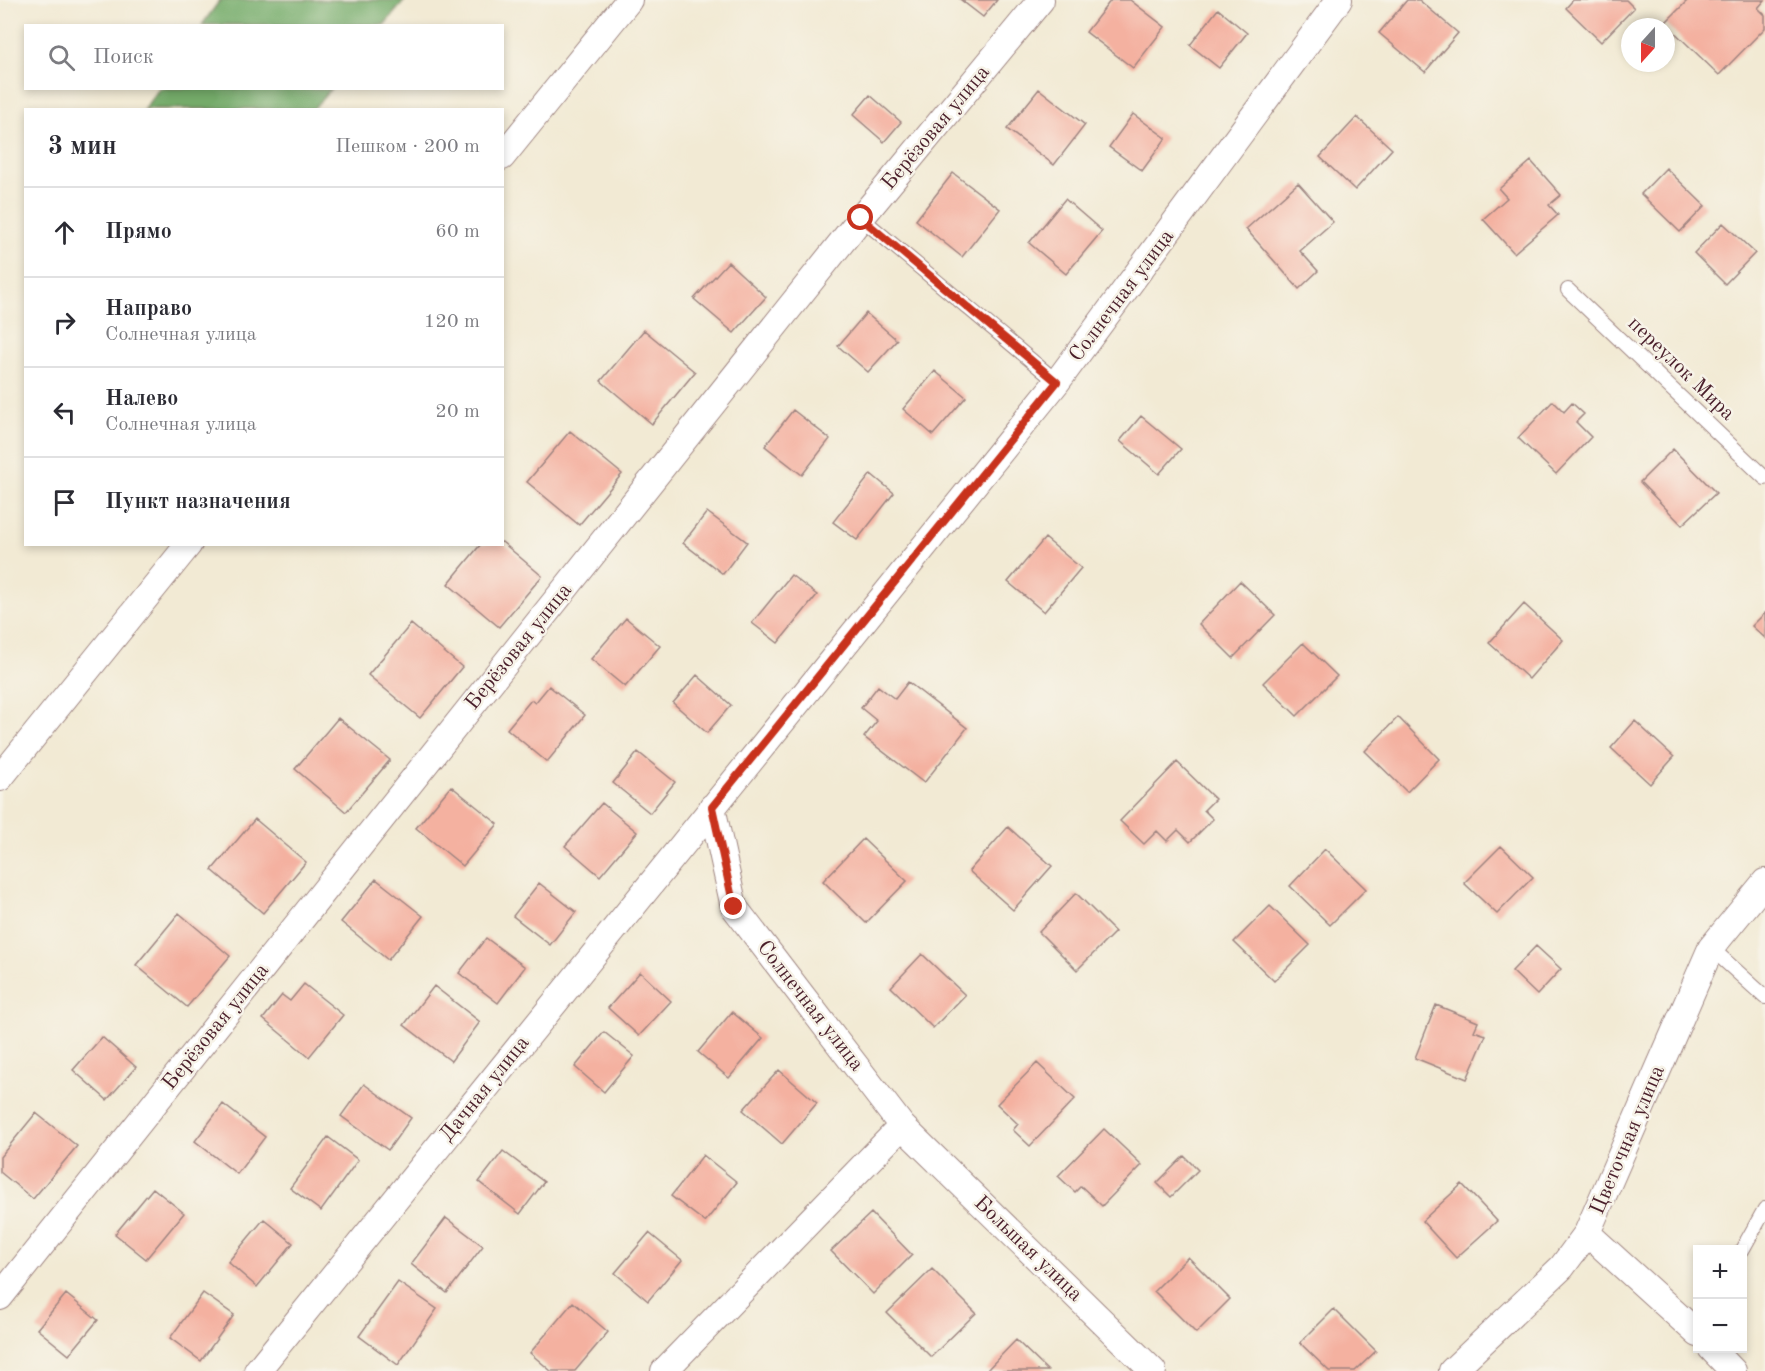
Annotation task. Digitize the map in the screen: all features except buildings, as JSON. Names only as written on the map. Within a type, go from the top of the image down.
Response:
[{"type":"street","points":[[504,155],[629,0]]},
{"type":"street","name":"Берёзовая улица","points":[[0,1297],[861,218],[1041,0]]},
{"type":"street","name":"Солнечная улица","points":[[902,1126],[734,907],[712,807],[1057,382],[1339,0]]},
{"type":"street","points":[[0,778],[187,546]]},
{"type":"street","name":"Дачная улица","points":[[257,1371],[712,807]]},
{"type":"street","name":"Цветочная улица","points":[[1452,1371],[1562,1267],[1587,1233],[1711,948],[1765,882]]},
{"type":"street","points":[[664,1371],[902,1126]]},
{"type":"street","name":"Большая улица","points":[[902,1126],[1153,1371]]},
{"type":"street","points":[[1587,1233],[1693,1330]]},
{"type":"street","points":[[1716,1353],[1733,1371]]},
{"type":"lane","points":[[861,218],[1057,382]]},
{"type":"lane","name":"переулок Мира","points":[[1568,290],[1765,478]]},
{"type":"lane","points":[[1711,948],[1765,997]]},
{"type":"lane","points":[[1746,1245],[1765,1209]]},
{"type":"green space","points":[[220,0],[405,0],[385,24],[203,24]]},
{"type":"green space","points":[[158,90],[330,90],[314,108],[145,108]]},
{"type":"route","points":[[734,907],[712,807],[1057,382],[861,218]]}]
